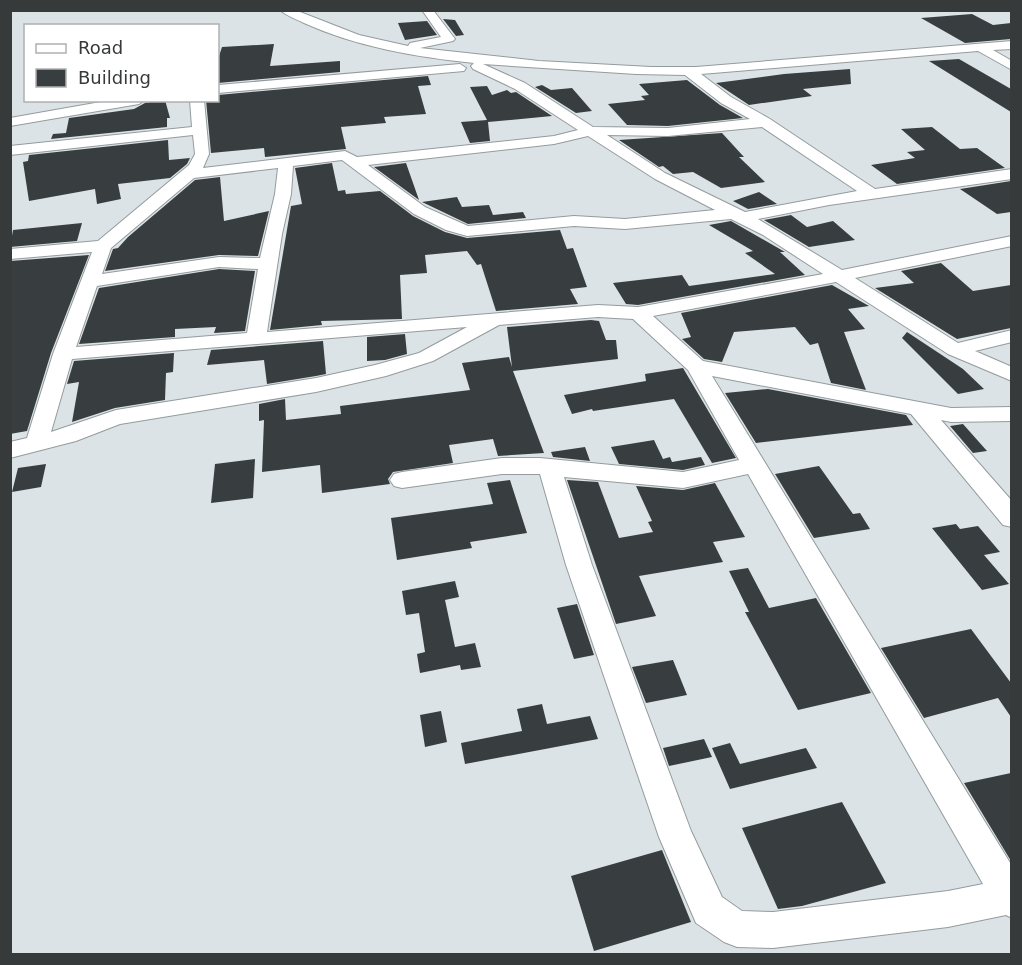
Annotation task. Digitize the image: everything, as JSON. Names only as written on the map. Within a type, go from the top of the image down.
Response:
[{"type":"street","points":[[285,10],[332,30],[400,48],[474,63],[520,86],[660,176],[741,215],[955,350],[1011,375]]},
{"type":"street","points":[[400,48],[449,39],[427,10]]},
{"type":"street","points":[[219,89],[474,63],[688,71],[1011,45]]},
{"type":"street","points":[[981,48],[1011,66]]},
{"type":"street","points":[[688,71],[726,100],[765,122],[872,194]]},
{"type":"street","points":[[10,122],[127,102]]},
{"type":"street","points":[[37,442],[63,354],[103,246],[196,167],[202,154],[197,102]]},
{"type":"street","points":[[354,162],[554,140],[591,131],[668,132],[765,122]]},
{"type":"street","points":[[10,152],[200,130]]},
{"type":"street","points":[[189,174],[345,155],[430,216],[452,228],[467,231],[573,221],[624,224],[741,215],[1011,174]]},
{"type":"street","points":[[256,337],[284,188],[285,161]]},
{"type":"street","points":[[63,354],[497,318],[598,311],[638,313],[741,296],[1011,241]]},
{"type":"street","points":[[10,254],[103,246]]},
{"type":"street","points":[[88,282],[219,262],[269,264]]},
{"type":"street","points":[[550,468],[579,564],[676,837],[709,910],[737,929],[772,930],[948,909],[1010,898],[696,366],[638,313]]},
{"type":"street","points":[[10,450],[68,436],[116,417],[316,385],[379,371],[426,357],[497,318]]},
{"type":"street","points":[[955,350],[1011,336]]},
{"type":"street","points":[[696,366],[951,415],[1011,414]]},
{"type":"street","points":[[918,408],[1011,518]]},
{"type":"street","points":[[402,480],[502,466],[683,480],[753,465]]},
{"type":"building","points":[[972,14],[993,25],[1011,23],[1011,39],[965,43],[921,18]]},
{"type":"building","points":[[443,19],[455,20],[464,35],[456,36]]},
{"type":"building","points":[[427,21],[437,35],[405,40],[398,23]]},
{"type":"building","points":[[274,44],[270,66],[340,61],[340,72],[219,83],[219,56],[222,47]]},
{"type":"building","points":[[959,59],[1011,89],[1011,112],[929,61]]},
{"type":"building","points":[[850,69],[851,84],[803,89],[812,96],[749,105],[716,83],[784,74]]},
{"type":"building","points":[[428,76],[431,85],[418,86],[426,114],[384,117],[386,123],[341,127],[346,149],[265,157],[264,148],[211,153],[206,102],[219,102],[219,95]]},
{"type":"building","points":[[687,80],[720,105],[743,118],[668,126],[627,125],[608,104],[645,100],[641,96],[649,95],[639,84]]},
{"type":"building","points":[[542,85],[551,90],[572,88],[592,111],[576,113],[535,87]]},
{"type":"building","points":[[487,86],[492,95],[507,90],[511,93],[516,92],[552,116],[488,122],[490,141],[470,143],[461,122],[487,120],[470,87]]},
{"type":"building","points":[[166,102],[170,118],[167,118],[167,127],[51,139],[53,134],[66,133],[69,118],[134,109],[145,103]]},
{"type":"building","points":[[932,127],[960,149],[977,148],[1005,168],[897,184],[871,165],[915,158],[907,152],[925,150],[901,129]]},
{"type":"building","points":[[722,133],[744,157],[739,157],[765,182],[721,188],[693,172],[673,174],[619,140]]},
{"type":"building","points":[[168,140],[169,160],[190,158],[187,164],[170,178],[118,184],[121,199],[97,204],[95,189],[29,201],[23,162],[28,161],[29,155]]},
{"type":"building","points":[[332,163],[338,191],[345,190],[346,194],[380,191],[413,216],[445,232],[467,238],[560,230],[567,249],[573,248],[587,287],[570,289],[578,304],[496,311],[481,264],[477,265],[467,251],[425,255],[427,273],[400,275],[402,319],[321,321],[322,325],[270,330],[291,206],[302,204],[295,168]]},
{"type":"building","points":[[406,163],[419,200],[374,167]]},
{"type":"building","points":[[220,177],[224,221],[269,211],[258,256],[219,255],[105,271],[113,249],[118,248],[195,180]]},
{"type":"building","points":[[1011,181],[1011,212],[997,214],[960,189]]},
{"type":"building","points":[[759,192],[777,204],[748,209],[733,201]]},
{"type":"building","points":[[457,197],[462,207],[489,205],[493,215],[523,212],[526,218],[468,224],[422,202]]},
{"type":"building","points":[[791,215],[807,227],[833,221],[855,240],[809,247],[764,220]]},
{"type":"building","points":[[731,221],[785,252],[780,252],[805,275],[638,305],[626,304],[613,283],[682,275],[689,286],[775,274],[745,253],[753,251],[709,225]]},
{"type":"building","points":[[82,223],[77,241],[10,247],[13,230]]},
{"type":"building","points":[[89,255],[51,353],[27,431],[10,434],[10,261]]},
{"type":"building","points":[[941,263],[973,291],[1011,285],[1011,328],[957,339],[875,288],[914,283],[901,271]]},
{"type":"building","points":[[219,269],[255,271],[245,331],[214,333],[216,327],[175,329],[175,337],[79,344],[99,288]]},
{"type":"building","points":[[832,285],[869,306],[848,309],[865,329],[844,332],[866,390],[831,383],[818,343],[810,345],[795,327],[734,332],[722,362],[704,359],[682,339],[691,337],[681,313]]},
{"type":"building","points":[[599,321],[606,340],[616,340],[618,359],[513,371],[544,453],[498,456],[493,439],[449,445],[453,463],[393,472],[388,479],[390,484],[322,493],[320,465],[262,472],[264,420],[259,421],[259,404],[285,399],[286,420],[341,414],[340,406],[470,390],[462,363],[509,357],[512,367],[507,327]]},
{"type":"building","points":[[907,332],[963,369],[984,389],[958,394],[902,338]]},
{"type":"building","points":[[405,334],[407,354],[385,360],[367,361],[367,337]]},
{"type":"building","points":[[323,341],[326,374],[267,384],[264,360],[207,365],[211,350]]},
{"type":"building","points":[[174,353],[173,372],[166,373],[165,400],[115,408],[72,422],[79,382],[67,384],[74,361]]},
{"type":"building","points":[[683,368],[736,458],[712,463],[674,399],[593,411],[592,409],[572,414],[564,395],[646,381],[645,374]]},
{"type":"building","points":[[768,389],[906,415],[913,425],[756,443],[725,393]]},
{"type":"building","points":[[963,424],[987,451],[973,453],[950,426]]},
{"type":"building","points":[[654,440],[663,459],[670,457],[672,462],[701,457],[705,465],[683,470],[619,464],[611,447]]},
{"type":"building","points":[[585,447],[590,461],[553,457],[551,452]]},
{"type":"building","points":[[255,459],[253,498],[211,503],[215,464]]},
{"type":"building","points":[[46,464],[41,487],[12,492],[18,468]]},
{"type":"building","points":[[819,466],[853,514],[860,513],[870,529],[814,538],[775,474]]},
{"type":"building","points":[[510,480],[527,533],[470,542],[472,548],[397,560],[391,518],[493,504],[487,483]]},
{"type":"building","points":[[567,480],[598,482],[619,538],[653,532],[648,522],[652,521],[636,486],[683,490],[715,483],[745,537],[713,542],[723,562],[639,576],[656,616],[616,624]]},
{"type":"building","points":[[956,524],[960,529],[978,526],[1000,552],[984,555],[1009,584],[982,590],[932,528]]},
{"type":"building","points":[[748,568],[769,608],[816,598],[871,693],[798,710],[745,612],[749,612],[729,571]]},
{"type":"building","points":[[455,581],[459,597],[445,600],[455,647],[475,643],[481,667],[461,670],[460,665],[420,673],[417,654],[425,652],[419,613],[406,615],[402,591]]},
{"type":"building","points":[[577,604],[594,655],[574,659],[557,608]]},
{"type":"building","points":[[971,629],[1011,683],[1011,717],[998,698],[924,718],[881,648]]},
{"type":"building","points":[[673,660],[687,695],[646,703],[632,667]]},
{"type":"building","points":[[542,704],[547,724],[590,716],[598,739],[465,764],[461,743],[522,731],[517,709]]},
{"type":"building","points":[[441,711],[447,742],[425,747],[420,715]]},
{"type":"building","points":[[704,739],[712,757],[669,766],[663,748]]},
{"type":"building","points":[[730,743],[740,764],[806,748],[817,768],[730,789],[712,748]]},
{"type":"building","points":[[1011,773],[1011,861],[964,783]]},
{"type":"building","points":[[842,802],[886,883],[802,906],[778,909],[742,828]]},
{"type":"building","points":[[662,850],[691,922],[594,951],[571,876]]}]
